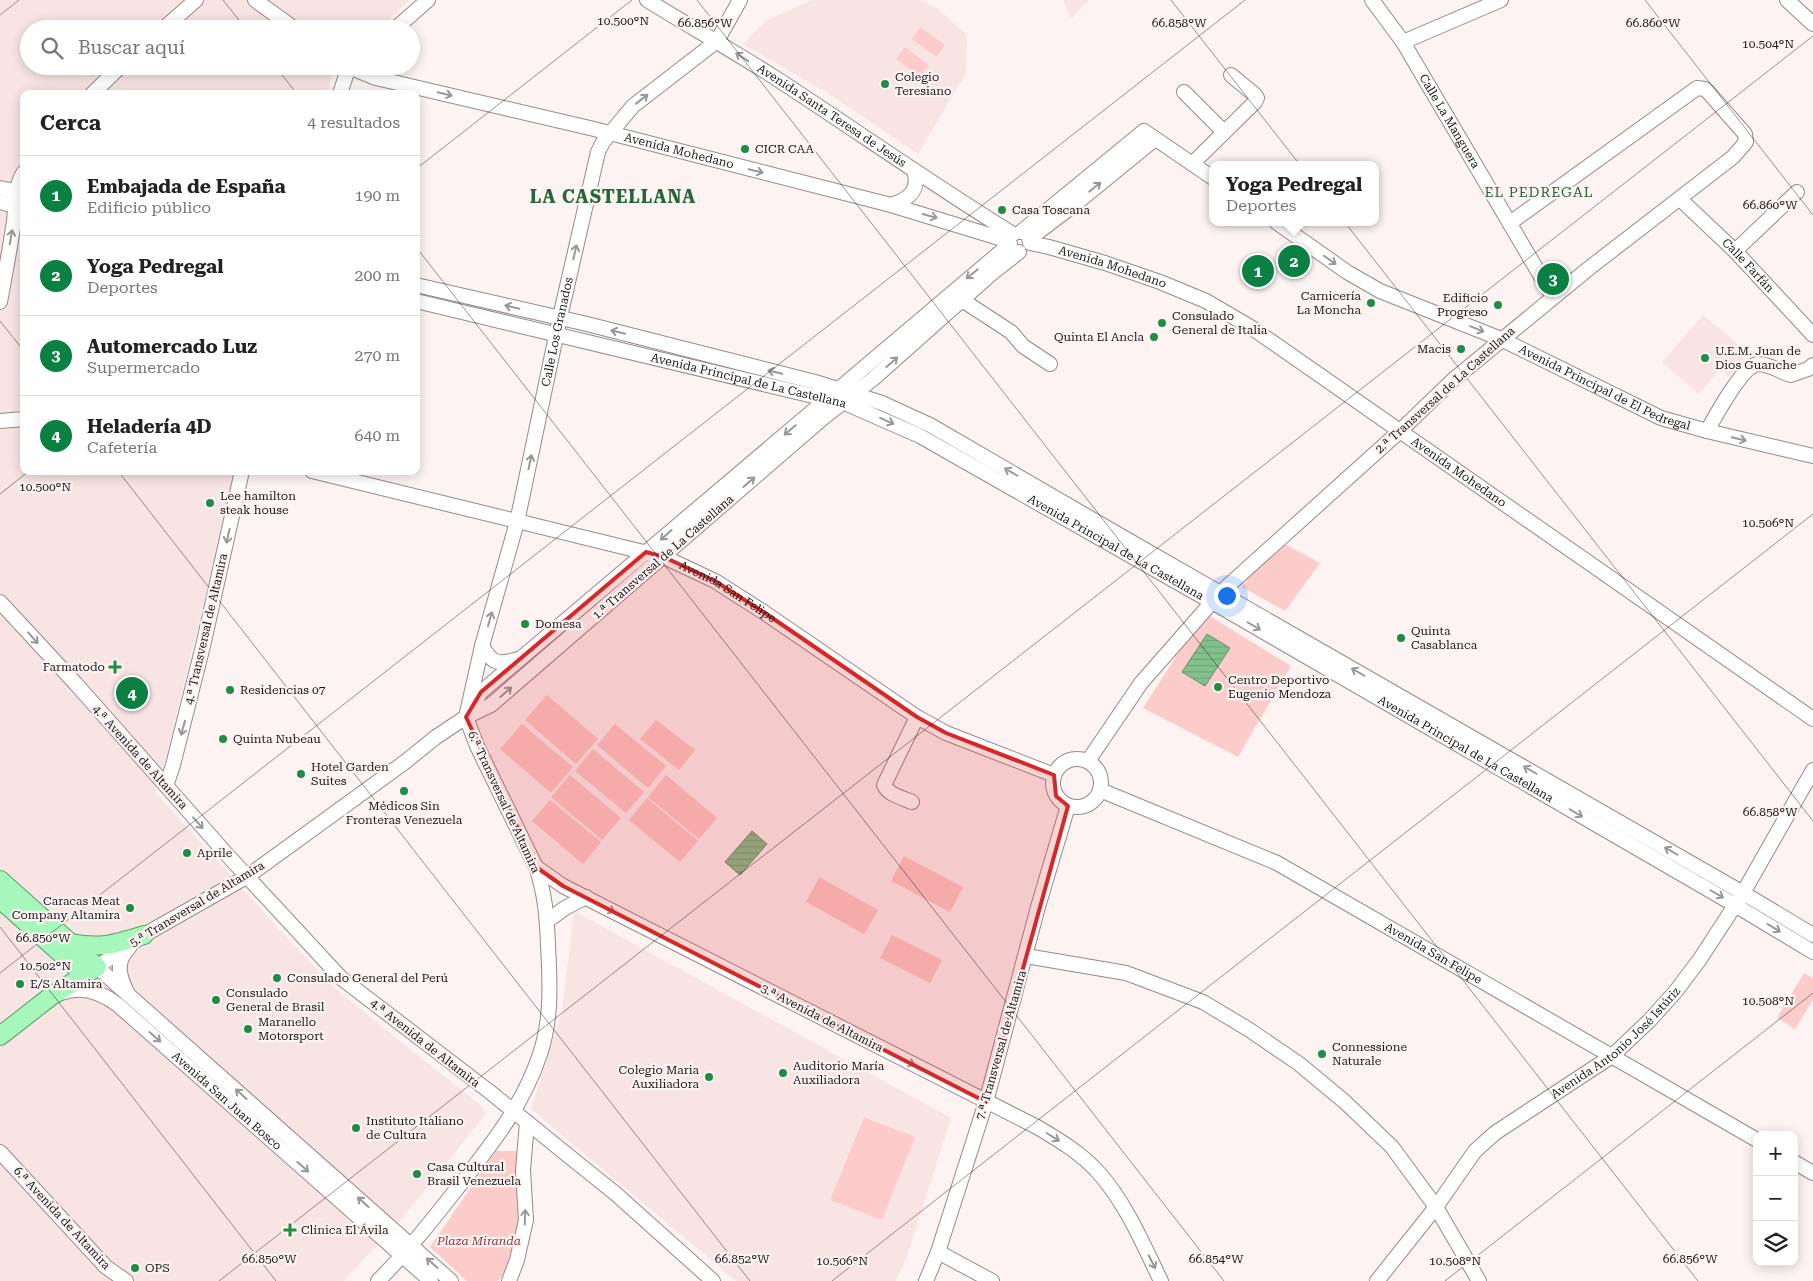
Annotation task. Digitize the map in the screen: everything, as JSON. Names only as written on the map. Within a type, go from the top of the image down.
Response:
[{"type":"main road","name":"Avenida San Juan Bosco","points":[[0,880],[64,946],[65,972],[50,997]]},
{"type":"main road","name":"Avenida San Juan Bosco","points":[[0,899],[64,946],[96,973]]},
{"type":"main road","points":[[64,946],[104,946],[144,935]]},
{"type":"main road","name":"5.ª Transversal de Altamira","points":[[0,1036],[14,1027],[50,997],[96,973]]},
{"type":"street","points":[[173,20],[196,0]]},
{"type":"street","points":[[255,0],[282,20]]},
{"type":"street","points":[[405,20],[428,0]]},
{"type":"street","name":"Avenida Santa Teresa de Jesús","points":[[647,0],[717,41],[1019,241]]},
{"type":"street","name":"Calle Los Granados","points":[[466,717],[482,646],[517,522],[556,334],[598,152],[609,134],[633,106],[717,41],[740,0]]},
{"type":"street","name":"Calle La Manguera","points":[[1372,0],[1403,42],[1553,297]]},
{"type":"street","points":[[1403,42],[1501,0]]},
{"type":"street","points":[[1787,0],[1813,24]]},
{"type":"street","points":[[96,90],[111,75]]},
{"type":"street","points":[[341,90],[345,75]]},
{"type":"street","name":"Avenida Mohedano","points":[[368,75],[891,205],[1019,241],[1105,262],[1206,300],[1252,328],[1813,719]]},
{"type":"street","points":[[1209,175],[1192,164],[1257,98],[1231,75]]},
{"type":"street","name":"2.ª Transversal de La Castellana","points":[[1088,761],[1141,683],[1198,615],[1216,597],[1400,431],[1453,380],[1501,339],[1733,157],[1746,142],[1746,134],[1704,89],[1697,88],[1510,223]]},
{"type":"street","points":[[1184,92],[1224,132]]},
{"type":"street","name":"1.ª Transversal de La Castellana","points":[[466,717],[491,705],[664,557],[841,396],[1019,241],[1074,205],[1149,135],[1192,164]]},
{"type":"street","points":[[891,205],[903,201],[911,194],[917,179],[914,170]]},
{"type":"street","points":[[0,188],[20,192],[20,207],[0,302]]},
{"type":"street","points":[[1735,251],[1797,192]]},
{"type":"street","name":"Calle Farfán","points":[[1680,199],[1735,251],[1813,335]]},
{"type":"street","points":[[0,202],[20,207]]},
{"type":"street","name":"Avenida Principal de El Pedregal","points":[[1282,226],[1348,272],[1380,291],[1501,339],[1655,415],[1707,431],[1813,456]]},
{"type":"street","name":"1.ª Transversal de La Castellana","points":[[466,717],[480,692],[828,399],[854,393],[991,274],[1019,241]]},
{"type":"street","name":"Avenida Principal de La Castellana","points":[[420,286],[560,317],[841,396],[920,436],[1216,597],[1743,893],[1813,935]]},
{"type":"street","points":[[962,300],[1011,332],[1023,346],[1050,364]]},
{"type":"street","name":"Avenida Principal de La Castellana","points":[[420,302],[828,399]]},
{"type":"street","points":[[1707,431],[1738,383],[1753,365],[1768,366],[1791,375],[1808,369],[1813,365]]},
{"type":"street","name":"Avenida Principal de La Castellana","points":[[854,393],[882,403],[930,425],[1813,952]]},
{"type":"street","points":[[0,421],[20,419]]},
{"type":"street","name":"4.ª Transversal de Altamira","points":[[166,786],[203,646],[241,475]]},
{"type":"street","name":"Avenida San Felipe","points":[[328,475],[664,557],[715,581],[765,612],[917,717],[946,733],[1054,775]]},
{"type":"street","name":"4.ª Avenida de Altamira","points":[[0,602],[230,858],[341,978],[527,1122],[616,1194],[713,1281]]},
{"type":"street","points":[[482,646],[487,655],[496,662],[506,663],[519,659]]},
{"type":"street","name":"6.ª Transversal de Altamira","points":[[378,1281],[408,1251],[478,1162],[514,1112],[541,1053],[550,1007],[547,921],[543,892],[536,867],[500,796],[466,717]]},
{"type":"street","name":"5.ª Transversal de Altamira","points":[[96,973],[144,935],[248,876],[405,762],[436,737],[466,717]]},
{"type":"street","points":[[912,802],[891,793],[884,785],[917,717]]},
{"type":"street","points":[[1076,758],[1088,761],[1093,764],[1099,773],[1100,790],[1097,796],[1087,805],[1068,806],[1056,796],[1052,786],[1054,775],[1060,765],[1065,762],[1076,758]]},
{"type":"street","name":"Avenida Antonio José Istúriz","points":[[1377,1281],[1436,1206],[1475,1151],[1485,1142],[1612,1056],[1649,1021],[1676,991],[1700,959],[1743,893],[1813,770]]},
{"type":"street","name":"Avenida San Felipe","points":[[1100,790],[1277,863],[1753,1138]]},
{"type":"street","name":"7.ª Transversal de Altamira","points":[[926,1281],[938,1252],[986,1102],[1038,907],[1068,806]]},
{"type":"street","name":"3.ª Avenida de Altamira","points":[[536,867],[563,886],[986,1102],[1073,1149],[1098,1171],[1112,1189],[1131,1221],[1161,1281]]},
{"type":"street","points":[[547,921],[564,908],[586,897]]},
{"type":"street","name":"Avenida San Juan Bosco","points":[[128,995],[121,980],[120,960],[144,935]]},
{"type":"street","points":[[1026,956],[1126,973],[1203,1002],[1248,1029],[1298,1063],[1345,1102],[1392,1147],[1436,1206],[1479,1281]]},
{"type":"street","name":"Avenida San Juan Bosco","points":[[96,973],[128,995],[408,1251],[432,1281]]},
{"type":"street","name":"Avenida San Juan Bosco","points":[[50,997],[64,992],[83,990],[106,996],[408,1251],[451,1281]]},
{"type":"street","points":[[510,1281],[526,1220],[523,1170],[527,1122]]},
{"type":"street","name":"6.ª Avenida de Altamira","points":[[0,1152],[106,1267],[126,1281]]},
{"type":"street","points":[[1798,1164],[1813,1173]]},
{"type":"street","points":[[938,1252],[992,1281]]},
{"type":"highlighted area","points":[[646,552],[664,557],[715,581],[917,717],[946,733],[1054,775],[1056,796],[1068,806],[986,1102],[563,886],[536,867],[466,717],[481,692]]},
{"type":"shaded area","points":[[0,0],[410,0],[388,20],[20,20],[20,75],[332,75],[328,90],[20,90],[20,475],[235,475],[166,758],[155,792],[287,938],[340,993],[480,1105],[486,1112],[401,1220],[343,1281],[0,1281]]},
{"type":"shaded area","name":"Colegio Teresiano","points":[[812,0],[919,0],[938,9],[967,35],[966,73],[918,154],[829,94],[743,44],[765,21]]},
{"type":"shaded area","points":[[1063,0],[1089,0],[1071,19]]},
{"type":"shaded area","name":"U.E.M. Juan de Dios Guanche","points":[[1703,315],[1748,353],[1729,377],[1720,369],[1699,394],[1662,362]]},
{"type":"shaded area","points":[[1207,634],[1230,648],[1205,686],[1182,672]]},
{"type":"shaded area","points":[[752,831],[767,844],[740,875],[725,862]]},
{"type":"shaded area","name":"Colegio Maria Auxiliadora","points":[[574,911],[951,1118],[907,1257],[896,1281],[736,1281],[531,1109],[562,1011]]},
{"type":"green space","points":[[920,27],[945,45],[936,57],[912,39]]},
{"type":"green space","points":[[905,47],[929,65],[921,77],[896,59]]},
{"type":"green space","points":[[1277,540],[1320,563],[1285,611],[1242,587]]},
{"type":"green space","name":"Centro Deportivo Eugenio Mendoza","points":[[1208,615],[1291,666],[1238,757],[1143,708],[1186,641]]},
{"type":"green space","points":[[547,695],[598,739],[576,764],[525,720]]},
{"type":"green space","points":[[656,720],[695,750],[679,770],[640,739]]},
{"type":"green space","points":[[522,724],[573,767],[551,793],[500,749]]},
{"type":"green space","points":[[615,724],[666,766],[648,788],[597,745]]},
{"type":"green space","points":[[593,749],[644,792],[626,813],[575,771]]},
{"type":"green space","points":[[570,775],[621,818],[602,840],[551,797]]},
{"type":"green space","points":[[666,775],[717,818],[699,839],[648,797]]},
{"type":"green space","points":[[647,798],[698,841],[680,862],[629,820]]},
{"type":"green space","points":[[550,800],[601,842],[583,864],[532,821]]},
{"type":"green space","points":[[904,856],[963,887],[950,912],[891,881]]},
{"type":"green space","points":[[819,877],[878,910],[864,934],[806,902]]},
{"type":"green space","points":[[892,935],[942,960],[930,983],[880,958]]},
{"type":"green space","points":[[1804,973],[1813,978],[1813,1000],[1795,1029],[1777,1018]]},
{"type":"green space","points":[[864,1117],[915,1137],[882,1220],[830,1200]]},
{"type":"green space","name":"Plaza Miranda","points":[[496,1151],[518,1151],[521,1222],[511,1265],[498,1281],[467,1281],[430,1247]]},
{"type":"place","name":"Colegio Teresiano","points":[[885,84]]},
{"type":"place","name":"CICR CAA","points":[[745,149]]},
{"type":"place","name":"Casa Toscana","points":[[1002,210]]},
{"type":"place","name":"Yoga Pedregal","points":[[1294,261]]},
{"type":"place","name":"Embajada de España","points":[[1258,271]]},
{"type":"place","name":"Automercado Luz","points":[[1553,279]]},
{"type":"place","name":"Carnicería La Moncha","points":[[1371,303]]},
{"type":"place","name":"Edificio Progreso","points":[[1498,305]]},
{"type":"place","name":"Consulado General de Italia","points":[[1162,323]]},
{"type":"place","name":"Quinta El Ancla","points":[[1154,337]]},
{"type":"place","name":"Macis","points":[[1461,349]]},
{"type":"place","name":"U.E.M. Juan de Dios Guanche","points":[[1705,358]]},
{"type":"place","name":"Lee hamilton steak house","points":[[210,503]]},
{"type":"place","name":"Domesa","points":[[525,624]]},
{"type":"place","name":"Quinta Casablanca","points":[[1401,638]]},
{"type":"place","name":"Farmatodo","points":[[115,667]]},
{"type":"place","name":"Centro Deportivo Eugenio Mendoza","points":[[1218,687]]},
{"type":"place","name":"Residencias 07","points":[[230,690]]},
{"type":"place","name":"Heladería 4D","points":[[132,693]]},
{"type":"place","name":"Quinta Nubeau","points":[[223,739]]},
{"type":"place","name":"Hotel Garden Suites","points":[[301,774]]},
{"type":"place","name":"Médicos Sin Fronteras Venezuela","points":[[404,791]]},
{"type":"place","name":"Aprile","points":[[187,853]]},
{"type":"place","name":"Caracas Meat Company Altamira","points":[[130,908]]},
{"type":"place","name":"Consulado General del Perú","points":[[277,978]]},
{"type":"place","name":"E/S Altamira","points":[[20,984]]},
{"type":"place","name":"Consulado General de Brasil","points":[[216,1000]]},
{"type":"place","name":"Maranello Motorsport","points":[[248,1029]]},
{"type":"place","name":"Connessione Naturale","points":[[1322,1054]]},
{"type":"place","name":"Auditorio María Auxiliadora","points":[[783,1073]]},
{"type":"place","name":"Colegio Maria Auxiliadora","points":[[709,1077]]},
{"type":"place","name":"Instituto Italiano de Cultura","points":[[356,1128]]},
{"type":"place","name":"Casa Cultural Brasil Venezuela","points":[[417,1174]]},
{"type":"place","name":"Clínica El Ávila","points":[[290,1230]]},
{"type":"place","name":"OPS","points":[[135,1268]]},
{"type":"district","name":"EL PEDREGAL","points":[[1539,192]]},
{"type":"district","name":"LA CASTELLANA","points":[[613,196]]}]
